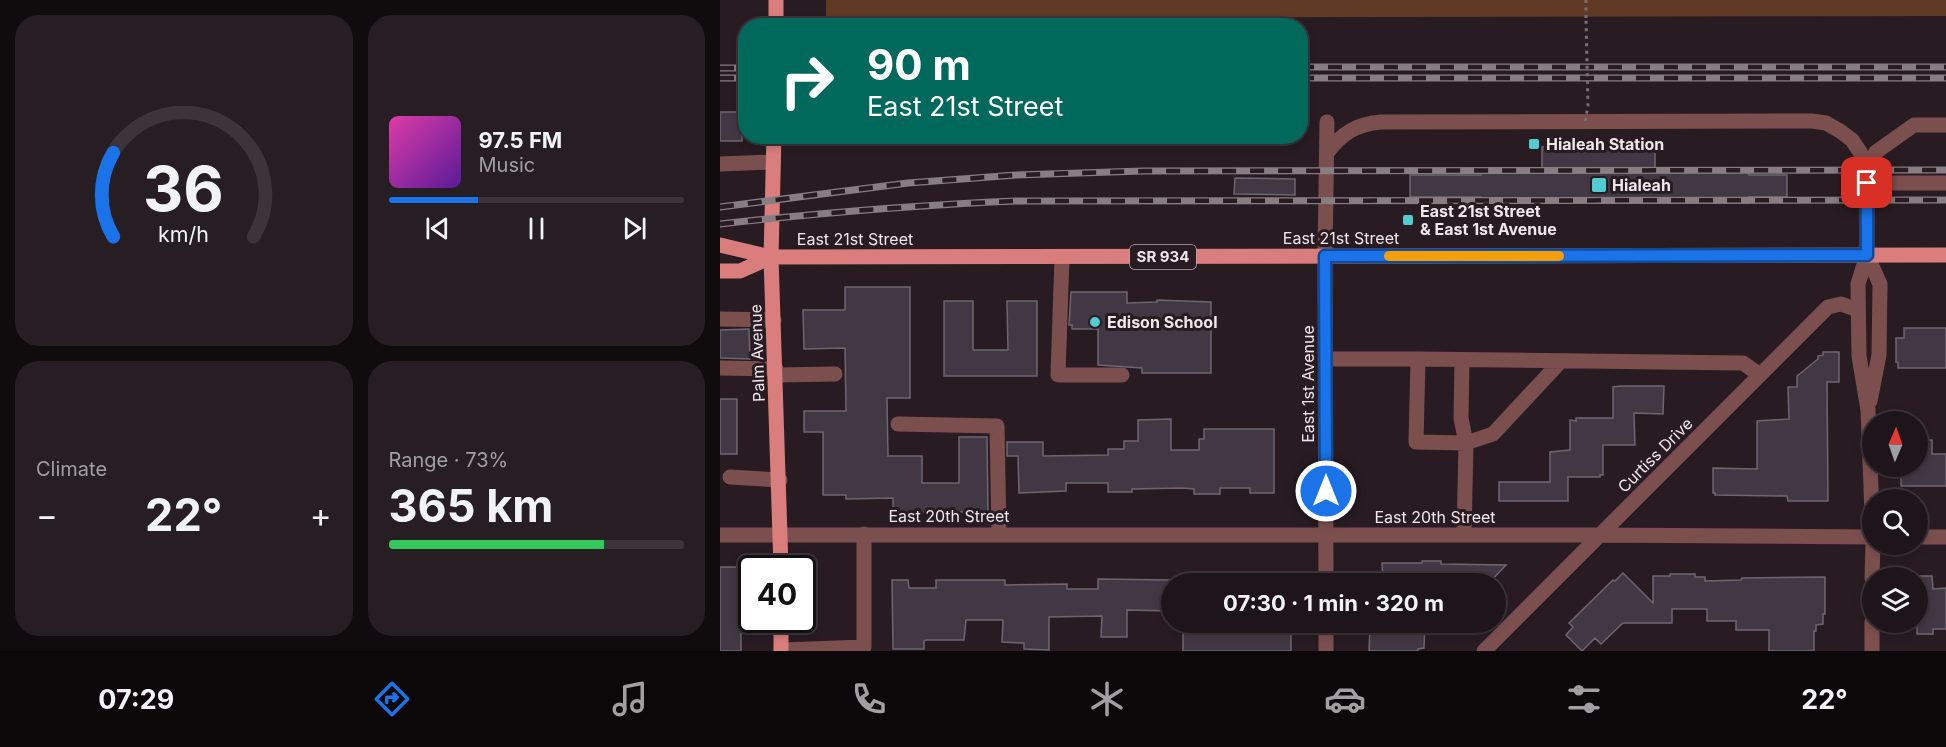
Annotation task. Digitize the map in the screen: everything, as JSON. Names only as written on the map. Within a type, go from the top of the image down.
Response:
[{"type":"main road","points":[[776,0],[776,18]]},
{"type":"main road","name":"Palm Avenue","points":[[774,144],[771,257],[781,555]]},
{"type":"main road","name":"SR 934","points":[[720,245],[771,257]]},
{"type":"main road","name":"East 21st Street","points":[[771,257],[1946,255]]},
{"type":"main road","name":"SR 934","points":[[720,271],[740,271],[771,257]]},
{"type":"main road","points":[[781,633],[781,650]]},
{"type":"street","points":[[1327,153],[1337,140],[1349,131],[1365,123],[1381,122],[1812,121],[1826,123],[1840,131],[1852,140],[1860,152],[1867,175],[1867,255],[1858,284],[1858,310],[1859,356],[1868,410],[1871,489]]},
{"type":"street","name":"East 1st Avenue","points":[[1326,573],[1327,122]]},
{"type":"street","points":[[1867,175],[1876,152],[1914,125],[1946,125]]},
{"type":"street","points":[[720,164],[773,162]]},
{"type":"street","points":[[1867,175],[1946,183]]},
{"type":"street","points":[[1867,255],[1880,284],[1879,355],[1868,410]]},
{"type":"street","points":[[1062,257],[1058,375],[1122,375]]},
{"type":"street","name":"Curtiss Drive","points":[[1484,651],[1828,308],[1841,304],[1858,310]]},
{"type":"street","points":[[720,319],[774,320]]},
{"type":"street","points":[[1326,359],[1743,363],[1760,375]]},
{"type":"street","points":[[1418,359],[1416,442],[1466,443],[1492,434],[1562,361]]},
{"type":"street","points":[[1462,360],[1461,418],[1466,443],[1464,535]]},
{"type":"street","points":[[720,368],[835,374]]},
{"type":"street","points":[[898,424],[997,426],[999,535]]},
{"type":"street","points":[[730,477],[780,480]]},
{"type":"street","points":[[781,650],[864,647],[864,534]]},
{"type":"street","name":"East 20th Street","points":[[720,535],[1862,537]]},
{"type":"street","points":[[1928,537],[1946,537]]},
{"type":"street","points":[[1326,633],[1326,651]]},
{"type":"street","points":[[1872,633],[1872,651]]},
{"type":"path","points":[[1585,121],[1588,106],[1586,0]]},
{"type":"shaded area","points":[[826,0],[1946,0],[1946,16],[826,18]]},
{"type":"building","points":[[720,112],[738,112],[738,141],[720,141]]},
{"type":"building","points":[[1542,147],[1655,147],[1655,168],[1749,168],[1749,175],[1787,175],[1787,197],[1749,197],[1749,203],[1481,203],[1481,197],[1410,197],[1410,175],[1481,175],[1481,169],[1542,169]]},
{"type":"building","points":[[1235,178],[1295,179],[1295,195],[1234,194]]},
{"type":"building","points":[[845,287],[910,287],[910,398],[887,398],[888,456],[922,456],[922,483],[959,483],[959,437],[987,437],[988,512],[893,512],[893,498],[846,499],[846,495],[823,495],[823,432],[804,432],[804,411],[846,411],[845,348],[804,349],[803,310],[845,310]]},
{"type":"building","points":[[1071,292],[1127,292],[1127,303],[1157,302],[1157,300],[1211,302],[1211,373],[1142,373],[1142,368],[1098,365],[1098,329],[1072,329],[1072,325],[1069,325]]},
{"type":"building","points":[[944,301],[973,301],[973,350],[1008,350],[1007,301],[1037,301],[1037,376],[944,376]]},
{"type":"building","points":[[1904,328],[1946,328],[1946,368],[1898,368],[1896,338],[1904,338]]},
{"type":"building","points":[[749,329],[750,359],[720,358],[720,330]]},
{"type":"building","points":[[1823,352],[1839,352],[1839,382],[1827,382],[1828,501],[1788,501],[1787,496],[1715,495],[1713,493],[1713,468],[1757,469],[1757,421],[1789,419],[1788,387],[1797,387],[1797,376],[1818,359],[1818,356],[1823,355]]},
{"type":"building","points":[[1664,386],[1663,414],[1634,413],[1635,445],[1603,445],[1603,475],[1600,477],[1568,477],[1568,501],[1499,501],[1499,482],[1550,482],[1550,452],[1570,450],[1570,420],[1613,418],[1613,387]]},
{"type":"building","points":[[720,399],[737,399],[737,454],[720,454]]},
{"type":"building","points":[[1171,419],[1171,450],[1199,450],[1199,439],[1204,439],[1204,429],[1274,429],[1274,493],[1250,493],[1250,488],[1220,488],[1220,494],[1194,494],[1194,489],[1182,488],[1108,492],[1108,483],[1066,483],[1066,491],[1019,493],[1018,456],[1007,456],[1007,442],[1043,442],[1043,456],[1108,455],[1108,449],[1124,449],[1124,441],[1138,441],[1138,420]]},
{"type":"building","points":[[1928,440],[1932,440],[1932,454],[1946,454],[1946,486],[1901,486],[1901,477],[1928,477]]},
{"type":"building","points":[[1422,561],[1441,561],[1441,564],[1506,565],[1498,573],[1382,573],[1382,563],[1422,563]]},
{"type":"building","points":[[720,567],[738,567],[738,633],[741,633],[741,651],[720,651]]},
{"type":"building","points":[[1623,573],[1653,603],[1653,576],[1695,574],[1695,577],[1705,577],[1705,581],[1825,577],[1823,624],[1816,625],[1816,631],[1814,631],[1814,651],[1769,651],[1769,630],[1736,630],[1736,621],[1707,621],[1707,609],[1672,609],[1672,623],[1623,623],[1601,644],[1595,638],[1582,651],[1566,635],[1573,627],[1569,623]]},
{"type":"building","points":[[1928,576],[1932,576],[1933,589],[1946,588],[1946,629],[1933,629],[1933,634],[1917,634],[1928,633]]},
{"type":"building","points":[[1098,579],[1161,580],[1161,611],[1127,610],[1127,637],[1101,637],[1102,616],[1049,617],[1049,650],[1024,649],[1024,643],[1002,642],[1003,620],[966,620],[964,640],[926,640],[924,649],[893,649],[892,580],[908,580],[909,588],[936,588],[936,580],[1005,580],[1005,585],[1067,584],[1067,589],[1098,589]]},
{"type":"building","points":[[1183,633],[1291,633],[1291,651],[1183,651]]},
{"type":"building","points":[[1370,633],[1425,633],[1424,648],[1418,651],[1369,651]]},
{"type":"railway","points":[[1308,67],[1946,67]]},
{"type":"railway","points":[[720,68],[738,68]]},
{"type":"railway","points":[[720,78],[738,78]]},
{"type":"railway","points":[[1308,78],[1946,78]]},
{"type":"railway","points":[[720,207],[908,183],[1016,175],[1143,171],[1946,170]]},
{"type":"railway","points":[[720,224],[868,210],[1016,201],[1946,200]]},
{"type":"slow traffic","points":[[1389,256],[1559,256]]},
{"type":"place","name":"Hialeah Station","points":[[1534,144]]},
{"type":"place","name":"Hialeah","points":[[1599,185]]},
{"type":"place","name":"East 21st Street & East 1st Avenue","points":[[1408,220]]},
{"type":"place","name":"Edison School","points":[[1095,322]]},
{"type":"route","points":[[1326,491],[1325,256],[1867,255],[1867,183]]}]
